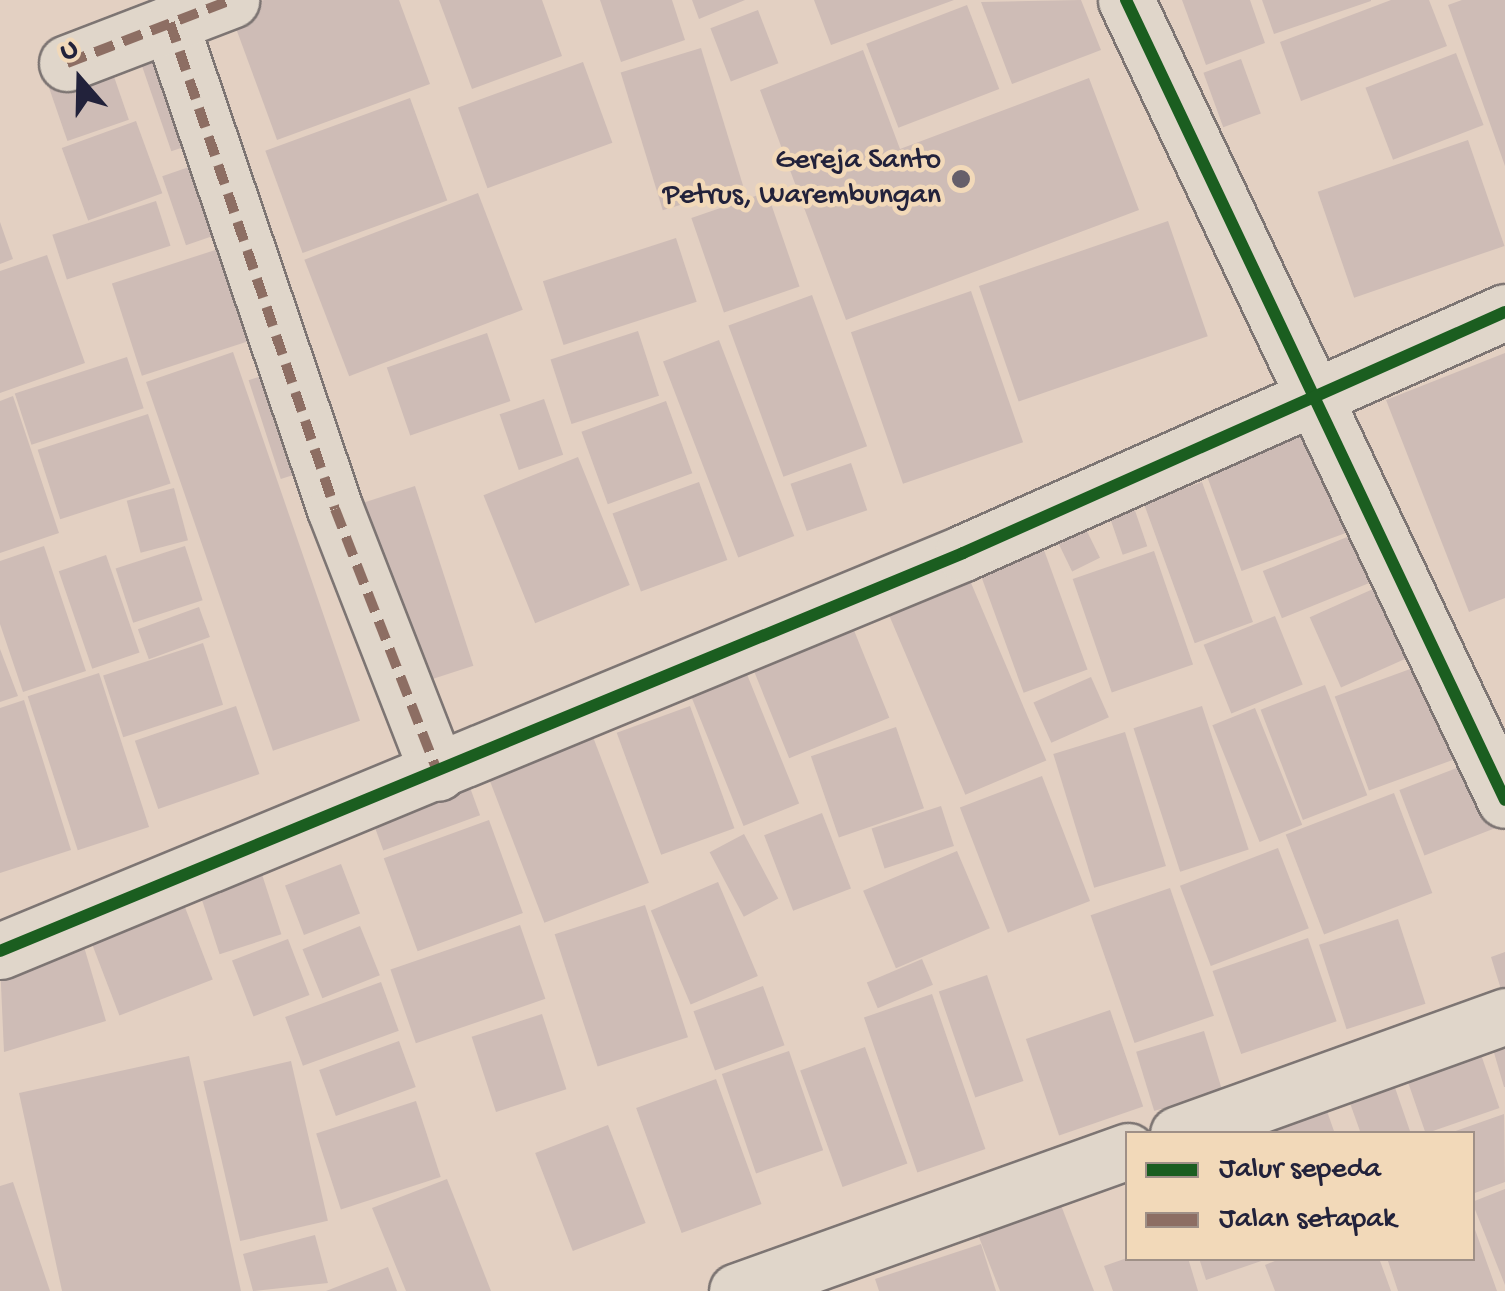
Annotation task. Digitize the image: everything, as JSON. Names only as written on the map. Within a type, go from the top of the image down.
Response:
[{"type":"street","points":[[66,63],[231,0]]},
{"type":"street","points":[[1126,0],[1307,396],[1505,800]]},
{"type":"street","points":[[170,23],[335,509],[438,773]]},
{"type":"street","points":[[0,951],[963,553],[1307,396],[1505,312]]},
{"type":"street","points":[[1186,1131],[1505,1016]]},
{"type":"street","points":[[737,1291],[829,1275],[1125,1152]]},
{"type":"building","points":[[264,0],[399,0],[430,84],[277,140],[230,12]]},
{"type":"building","points":[[439,0],[542,0],[562,56],[472,89]]},
{"type":"building","points":[[600,0],[672,0],[685,40],[621,62]]},
{"type":"building","points":[[692,0],[745,0],[699,19]]},
{"type":"building","points":[[814,0],[954,0],[831,45]]},
{"type":"building","points":[[1081,0],[1101,50],[1012,84],[981,2]]},
{"type":"building","points":[[1182,0],[1250,0],[1265,43],[1206,65]]},
{"type":"building","points":[[1262,0],[1371,0],[1371,1],[1274,34]]},
{"type":"building","points":[[1391,0],[1429,0],[1447,46],[1301,101],[1280,42]]},
{"type":"building","points":[[1462,0],[1505,0],[1505,166],[1448,5]]},
{"type":"building","points":[[967,5],[999,89],[898,128],[866,44]]},
{"type":"building","points":[[758,10],[778,63],[731,81],[710,28]]},
{"type":"building","points":[[175,39],[209,138],[171,151],[137,52]]},
{"type":"building","points":[[701,48],[743,186],[663,210],[621,73]]},
{"type":"building","name":"Gereja Santo Petrus, Warembungan","points":[[863,50],[900,149],[1089,78],[1139,210],[846,320],[760,90]]},
{"type":"building","points":[[1456,53],[1484,125],[1393,160],[1365,88]]},
{"type":"building","points":[[1241,59],[1261,114],[1223,127],[1203,73]]},
{"type":"building","points":[[583,62],[612,143],[487,188],[458,107]]},
{"type":"building","points":[[110,65],[129,120],[67,141],[49,86]]},
{"type":"building","points":[[410,98],[447,200],[303,253],[265,151]]},
{"type":"building","points":[[136,121],[162,193],[88,220],[62,148]]},
{"type":"building","points":[[1468,140],[1504,246],[1354,298],[1318,192]]},
{"type":"building","points":[[218,157],[242,226],[186,245],[162,176]]},
{"type":"building","points":[[767,192],[800,287],[724,313],[691,218]]},
{"type":"building","points":[[478,193],[523,310],[349,376],[304,260]]},
{"type":"building","points":[[156,201],[171,246],[67,279],[52,235]]},
{"type":"building","points":[[1168,221],[1208,336],[1019,401],[979,286]]},
{"type":"building","points":[[0,222],[13,259],[0,264]]},
{"type":"building","points":[[676,238],[697,302],[564,345],[543,281]]},
{"type":"building","points":[[246,240],[276,332],[142,376],[112,284]]},
{"type":"building","points":[[47,255],[85,363],[0,393],[0,271]]},
{"type":"building","points":[[971,291],[1023,442],[903,484],[851,332]]},
{"type":"building","points":[[812,295],[867,446],[783,477],[728,325]]},
{"type":"building","points":[[638,331],[659,396],[572,424],[551,359]]},
{"type":"building","points":[[487,333],[510,401],[410,436],[387,368]]},
{"type":"building","points":[[719,340],[794,536],[738,558],[663,362]]},
{"type":"building","points":[[233,352],[360,721],[273,751],[146,382]]},
{"type":"building","points":[[1505,353],[1505,598],[1469,612],[1386,400]]},
{"type":"building","points":[[127,357],[144,408],[31,445],[15,393]]},
{"type":"building","points":[[280,370],[312,469],[281,479],[249,380]]},
{"type":"building","points":[[13,396],[59,533],[0,553],[0,401]]},
{"type":"building","points":[[544,399],[563,455],[519,470],[500,414]]},
{"type":"building","points":[[666,401],[692,473],[608,504],[581,432]]},
{"type":"building","points":[[148,414],[171,483],[60,519],[38,450]]},
{"type":"building","points":[[1319,430],[1355,530],[1242,571],[1205,471]]},
{"type":"building","points":[[578,457],[630,585],[535,623],[483,495]]},
{"type":"building","points":[[851,463],[867,510],[807,531],[790,484]]},
{"type":"building","points":[[699,482],[727,560],[641,591],[613,513]]},
{"type":"building","points":[[1202,482],[1253,622],[1195,643],[1144,503]]},
{"type":"building","points":[[415,486],[473,666],[420,683],[362,503]]},
{"type":"building","points":[[174,488],[188,540],[141,553],[127,501]]},
{"type":"building","points":[[1131,499],[1147,546],[1123,555],[1106,507]]},
{"type":"building","points":[[1082,521],[1100,558],[1072,571],[1054,535]]},
{"type":"building","points":[[1362,531],[1381,578],[1282,618],[1263,571]]},
{"type":"building","points":[[1040,539],[1088,670],[1024,693],[976,562]]},
{"type":"building","points":[[44,546],[86,671],[23,692],[0,624],[0,561]]},
{"type":"building","points":[[185,546],[203,600],[133,623],[116,569]]},
{"type":"building","points":[[1154,551],[1193,664],[1112,692],[1073,579]]},
{"type":"building","points":[[106,555],[140,652],[92,669],[59,571]]},
{"type":"building","points":[[960,557],[1046,760],[965,795],[879,591]]},
{"type":"building","points":[[1391,581],[1422,651],[1341,688],[1310,617]]},
{"type":"building","points":[[199,607],[210,637],[149,659],[138,629]]},
{"type":"building","points":[[847,613],[889,718],[789,758],[747,653]]},
{"type":"building","points":[[1275,616],[1303,685],[1231,713],[1204,645]]},
{"type":"building","points":[[203,643],[223,705],[123,737],[103,675]]},
{"type":"building","points":[[0,649],[18,696],[0,702]]},
{"type":"building","points":[[740,657],[799,803],[744,826],[684,679]]},
{"type":"building","points":[[1424,664],[1458,758],[1369,790],[1335,696]]},
{"type":"building","points":[[99,673],[149,827],[78,850],[28,696]]},
{"type":"building","points":[[1091,677],[1109,717],[1051,743],[1033,703]]},
{"type":"building","points":[[1325,685],[1367,795],[1303,820],[1261,710]]},
{"type":"building","points":[[24,700],[71,850],[0,873],[0,708]]},
{"type":"building","points":[[236,706],[259,774],[158,809],[135,741]]},
{"type":"building","points":[[690,706],[734,828],[661,855],[617,733]]},
{"type":"building","points":[[1202,706],[1249,850],[1180,872],[1134,728]]},
{"type":"building","points":[[1255,708],[1302,825],[1260,842],[1212,725]]},
{"type":"building","points":[[896,727],[924,808],[839,838],[811,756]]},
{"type":"building","points":[[1125,732],[1166,866],[1094,888],[1053,754]]},
{"type":"building","points":[[593,737],[649,883],[544,923],[488,777]]},
{"type":"building","points":[[1475,761],[1500,826],[1424,855],[1399,790]]},
{"type":"building","points":[[464,771],[480,815],[383,850],[367,806]]},
{"type":"building","points":[[1042,776],[1090,901],[1008,933],[960,808]]},
{"type":"building","points":[[1394,793],[1432,893],[1324,934],[1286,835]]},
{"type":"building","points":[[941,806],[954,846],[885,869],[872,829]]},
{"type":"building","points":[[822,813],[851,889],[793,911],[764,835]]},
{"type":"building","points":[[489,820],[523,913],[418,951],[384,858]]},
{"type":"building","points":[[744,834],[778,898],[744,917],[710,852]]},
{"type":"building","points":[[1278,848],[1309,928],[1211,966],[1180,886]]},
{"type":"building","points":[[957,851],[990,928],[896,968],[863,891]]},
{"type":"building","points":[[257,859],[281,934],[220,954],[195,879]]},
{"type":"building","points":[[341,864],[360,913],[304,935],[285,886]]},
{"type":"building","points":[[718,882],[758,976],[691,1004],[651,911]]},
{"type":"building","points":[[1170,888],[1214,1016],[1135,1043],[1091,915]]},
{"type":"building","points":[[178,889],[213,980],[119,1015],[85,925]]},
{"type":"building","points":[[645,905],[688,1037],[598,1067],[555,934]]},
{"type":"building","points":[[1398,919],[1426,1004],[1347,1029],[1319,945]]},
{"type":"building","points":[[520,925],[545,999],[416,1043],[390,970]]},
{"type":"building","points":[[360,926],[380,975],[322,998],[303,949]]},
{"type":"building","points":[[1308,938],[1337,1021],[1241,1054],[1213,971]]},
{"type":"building","points":[[288,939],[310,995],[253,1017],[232,961]]},
{"type":"building","points":[[82,940],[106,1021],[4,1052],[0,963]]},
{"type":"building","points":[[1505,952],[1505,999],[1504,999],[1491,957]]},
{"type":"building","points":[[922,959],[933,985],[878,1008],[867,982]]},
{"type":"building","points":[[987,975],[1023,1081],[975,1098],[939,992]]},
{"type":"building","points":[[381,982],[399,1031],[303,1066],[285,1017]]},
{"type":"building","points":[[763,986],[785,1045],[715,1071],[693,1011]]},
{"type":"building","points":[[932,994],[985,1149],[917,1173],[864,1017]]},
{"type":"building","points":[[1110,1010],[1143,1106],[1059,1135],[1026,1039]]},
{"type":"building","points":[[542,1014],[566,1089],[496,1112],[472,1037]]},
{"type":"building","points":[[1505,1027],[1505,1087],[1504,1087],[1488,1032]]},
{"type":"building","points":[[1204,1031],[1222,1090],[1154,1111],[1136,1052]]},
{"type":"building","points":[[1476,1040],[1499,1108],[1425,1131],[1402,1065]]},
{"type":"building","points":[[399,1041],[416,1087],[336,1116],[319,1070]]},
{"type":"building","points":[[865,1047],[907,1164],[843,1187],[800,1071]]},
{"type":"building","points":[[789,1051],[823,1150],[756,1173],[722,1074]]},
{"type":"building","points":[[189,1056],[241,1291],[62,1291],[19,1093]]},
{"type":"building","points":[[291,1061],[328,1221],[240,1241],[203,1081]]},
{"type":"building","points":[[1391,1076],[1410,1131],[1360,1131],[1346,1092]]},
{"type":"building","points":[[716,1079],[761,1204],[682,1233],[636,1108]]},
{"type":"building","points":[[1321,1094],[1334,1131],[1260,1131],[1255,1117]]},
{"type":"building","points":[[416,1101],[441,1177],[341,1210],[316,1133]]},
{"type":"building","points":[[1504,1114],[1505,1182],[1475,1193],[1475,1131],[1456,1131]]},
{"type":"building","points":[[608,1125],[646,1223],[573,1251],[535,1153]]},
{"type":"building","points":[[447,1179],[491,1291],[406,1291],[372,1208]]},
{"type":"building","points":[[13,1182],[50,1291],[0,1291],[0,1186]]},
{"type":"building","points":[[1505,1189],[1505,1285],[1475,1210],[1475,1201]]},
{"type":"building","points":[[1059,1200],[1094,1291],[1000,1291],[977,1232]]},
{"type":"building","points":[[1475,1230],[1497,1291],[1398,1291],[1388,1261],[1475,1261]]},
{"type":"building","points":[[315,1235],[328,1283],[253,1291],[243,1254]]},
{"type":"building","points":[[981,1244],[996,1291],[879,1291],[875,1279]]},
{"type":"building","points":[[1125,1259],[1189,1261],[1198,1291],[1113,1291],[1104,1266]]},
{"type":"building","points":[[1200,1261],[1261,1261],[1206,1280]]},
{"type":"building","points":[[1275,1261],[1380,1261],[1391,1291],[1275,1291],[1265,1265]]},
{"type":"building","points":[[388,1267],[397,1291],[326,1291]]},
{"type":"marked path","points":[[67,63],[231,0]]},
{"type":"marked path","points":[[170,23],[335,509],[438,773]]},
{"type":"cycle path","points":[[1126,0],[1505,800]]},
{"type":"cycle path","points":[[0,951],[963,553],[1505,312]]},
{"type":"place","name":"Gereja Santo Petrus, Warembungan","points":[[961,179]]}]
